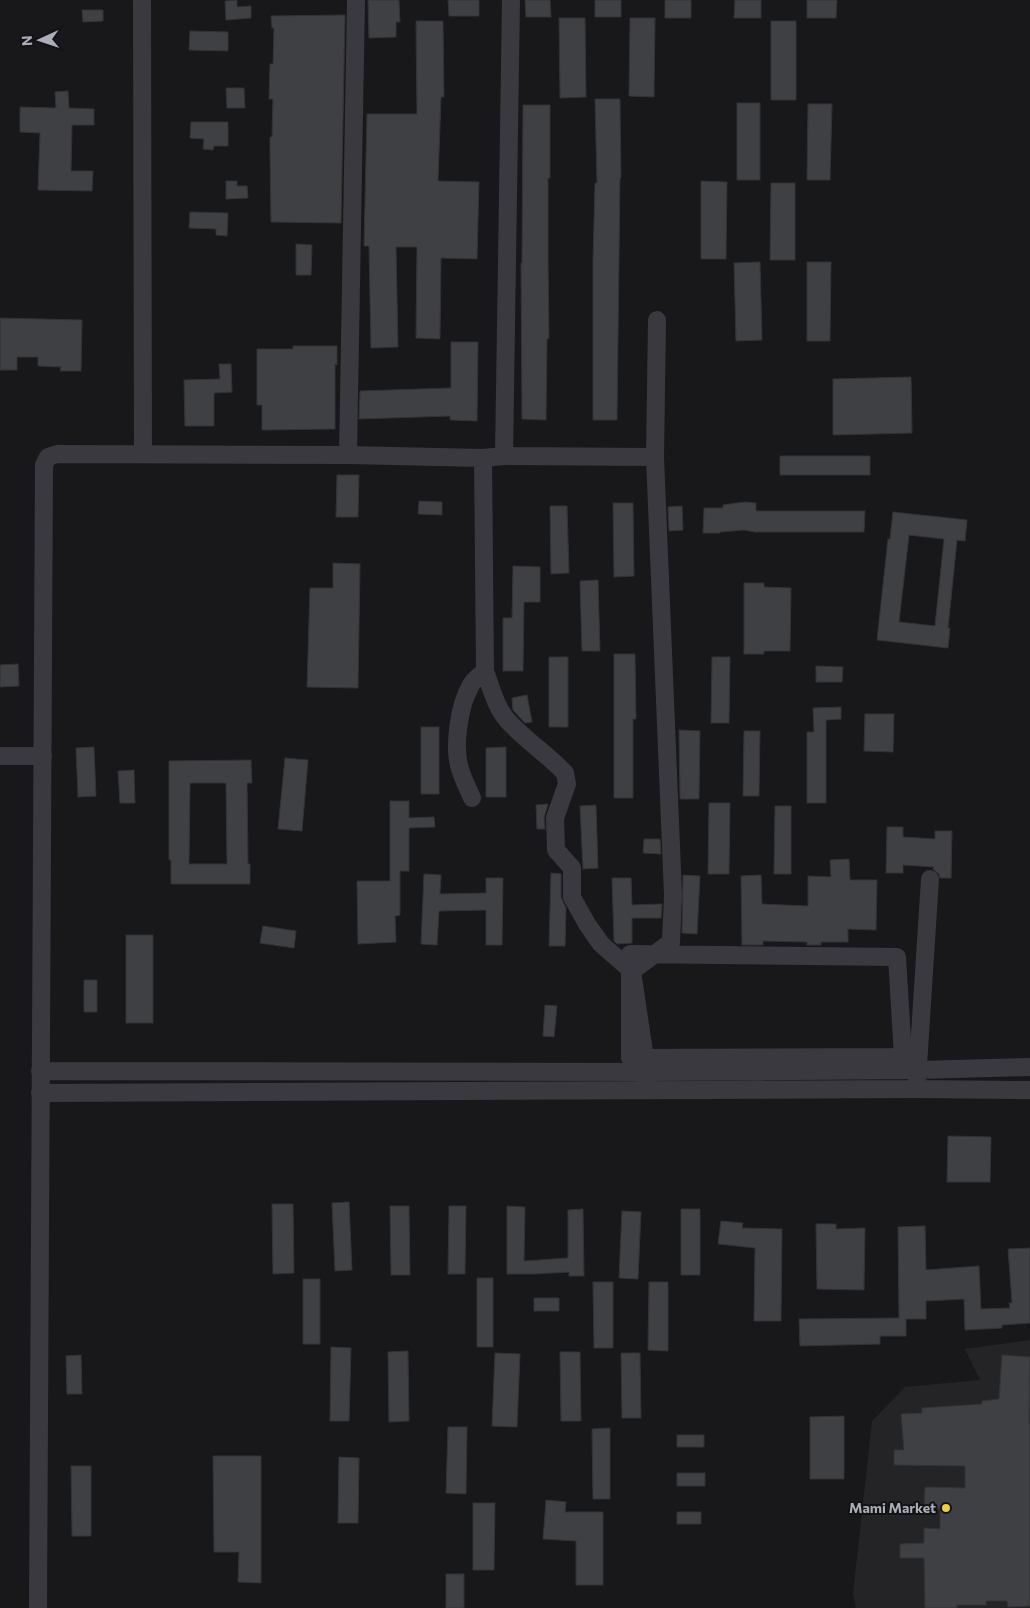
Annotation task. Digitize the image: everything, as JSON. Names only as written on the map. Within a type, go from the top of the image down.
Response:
[{"type":"street","points":[[142,0],[143,454]]},
{"type":"street","points":[[348,455],[356,0]]},
{"type":"street","points":[[504,456],[511,0]]},
{"type":"street","points":[[632,971],[671,942],[672,895],[655,457],[657,320]]},
{"type":"street","points":[[38,1608],[44,464],[48,457],[57,454],[348,455],[483,458],[504,456],[655,457]]},
{"type":"street","points":[[483,458],[485,671],[500,709],[508,721],[565,773],[567,784],[555,818],[556,850],[572,868],[572,897],[587,924],[601,944],[632,971],[647,1072],[646,1090]]},
{"type":"street","points":[[472,798],[460,770],[457,754],[458,736],[461,710],[472,683],[485,671]]},
{"type":"street","points":[[0,756],[43,756]]},
{"type":"street","points":[[917,1089],[930,879]]},
{"type":"street","points":[[630,954],[897,957],[903,1057],[630,1058],[630,954]]},
{"type":"street","points":[[40,1071],[647,1072],[918,1070],[1030,1067]]},
{"type":"street","points":[[40,1093],[1030,1090]]},
{"type":"shaded area","name":"Mami Market","points":[[1030,1340],[1030,1608],[856,1608],[853,1594],[872,1421],[905,1387],[980,1380],[965,1349]]},
{"type":"building","points":[[237,0],[237,7],[251,6],[251,18],[226,20],[225,1]]},
{"type":"building","points":[[368,0],[399,0],[400,22],[396,22],[396,37],[369,38]]},
{"type":"building","points":[[448,0],[479,0],[479,16],[449,16]]},
{"type":"building","points":[[525,0],[550,0],[551,17],[526,17]]},
{"type":"building","points":[[595,0],[621,0],[621,17],[595,17]]},
{"type":"building","points":[[665,0],[691,0],[691,18],[665,18]]},
{"type":"building","points":[[735,0],[761,0],[761,18],[734,18]]},
{"type":"building","points":[[807,0],[837,0],[836,18],[807,18]]},
{"type":"building","points":[[82,10],[103,10],[103,21],[83,22]]},
{"type":"building","points":[[345,15],[341,223],[271,222],[270,137],[272,137],[273,99],[269,99],[270,64],[273,64],[274,28],[272,28],[271,16]]},
{"type":"building","points":[[559,18],[585,18],[586,97],[560,98]]},
{"type":"building","points":[[630,18],[655,18],[654,97],[629,96]]},
{"type":"building","points":[[416,21],[443,21],[444,97],[441,97],[438,181],[479,182],[477,259],[441,258],[440,339],[416,338],[417,247],[396,247],[398,347],[371,348],[369,246],[364,246],[367,114],[417,114]]},
{"type":"building","points":[[771,21],[796,21],[796,100],[771,100]]},
{"type":"building","points":[[190,31],[228,32],[228,51],[189,50]]},
{"type":"building","points":[[226,88],[244,88],[245,108],[227,108]]},
{"type":"building","points":[[68,91],[69,108],[94,109],[94,125],[72,125],[71,171],[93,171],[92,191],[38,190],[40,133],[20,132],[20,107],[56,108],[55,92]]},
{"type":"building","points":[[595,99],[620,99],[621,178],[617,420],[593,420],[593,261],[595,183],[597,183]]},
{"type":"building","points":[[737,103],[760,103],[760,180],[737,180]]},
{"type":"building","points":[[808,104],[832,104],[830,180],[807,180]]},
{"type":"building","points":[[523,105],[550,105],[550,178],[548,178],[549,338],[547,339],[546,420],[522,419]]},
{"type":"building","points":[[191,122],[228,122],[228,146],[214,146],[213,150],[203,149],[204,139],[190,138]]},
{"type":"building","points":[[226,181],[237,181],[237,186],[247,186],[248,198],[226,199]]},
{"type":"building","points":[[701,181],[727,182],[726,259],[701,259]]},
{"type":"building","points":[[771,183],[795,183],[795,260],[770,260]]},
{"type":"building","points":[[190,212],[228,213],[227,236],[216,235],[216,229],[189,228]]},
{"type":"building","points":[[296,244],[312,245],[311,275],[296,275]]},
{"type":"building","points":[[760,262],[762,340],[736,341],[734,263]]},
{"type":"building","points":[[807,262],[831,262],[830,341],[807,341]]},
{"type":"building","points":[[0,318],[82,320],[81,371],[60,371],[61,367],[38,366],[38,357],[17,357],[17,370],[0,370]]},
{"type":"building","points":[[451,342],[478,342],[477,421],[450,420],[450,416],[359,419],[360,391],[451,388]]},
{"type":"building","points":[[293,346],[337,346],[337,365],[335,364],[335,429],[262,430],[262,405],[257,405],[257,349],[293,349]]},
{"type":"building","points":[[219,364],[231,364],[232,392],[214,393],[214,426],[185,426],[184,380],[220,379]]},
{"type":"building","points":[[911,377],[912,433],[833,435],[833,379]]},
{"type":"building","points":[[780,456],[870,456],[870,475],[780,475]]},
{"type":"building","points":[[337,475],[359,475],[358,517],[336,517]]},
{"type":"building","points":[[419,501],[442,502],[442,515],[418,514]]},
{"type":"building","points":[[745,502],[756,503],[756,511],[865,511],[864,532],[755,532],[744,530],[703,533],[704,508],[723,508],[723,505]]},
{"type":"building","points":[[613,503],[633,503],[634,576],[614,577]]},
{"type":"building","points":[[550,506],[567,506],[569,573],[551,574]]},
{"type":"building","points":[[682,506],[683,530],[669,531],[668,507]]},
{"type":"building","points":[[893,512],[967,520],[965,541],[957,540],[948,628],[950,628],[948,648],[877,640],[888,539],[890,539]],"holes":[[[909,535],[944,539],[935,626],[899,622]]]},
{"type":"building","points":[[333,563],[360,564],[358,688],[307,687],[310,588],[333,588]]},
{"type":"building","points":[[513,566],[540,567],[540,602],[524,602],[523,671],[503,671],[503,618],[512,618]]},
{"type":"building","points":[[598,580],[600,651],[582,651],[580,581]]},
{"type":"building","points":[[744,583],[764,583],[764,587],[791,588],[790,651],[764,651],[764,654],[744,654]]},
{"type":"building","points":[[614,654],[635,654],[636,719],[633,719],[633,798],[614,798]]},
{"type":"building","points":[[549,657],[568,657],[568,727],[549,727]]},
{"type":"building","points":[[712,657],[730,657],[729,723],[711,723]]},
{"type":"building","points":[[18,664],[19,686],[0,687],[0,665]]},
{"type":"building","points":[[816,666],[843,667],[842,682],[816,682]]},
{"type":"building","points":[[527,695],[532,722],[525,723],[513,710],[512,698]]},
{"type":"building","points":[[841,707],[841,719],[826,720],[826,803],[807,803],[807,732],[814,732],[813,708]]},
{"type":"building","points":[[865,714],[894,714],[893,752],[864,751]]},
{"type":"building","points":[[421,727],[439,727],[439,794],[421,794]]},
{"type":"building","points":[[679,730],[700,731],[699,799],[680,799]]},
{"type":"building","points":[[744,731],[760,731],[759,796],[743,796]]},
{"type":"building","points":[[94,747],[96,796],[78,797],[76,748]]},
{"type":"building","points":[[506,747],[506,797],[486,797],[486,748]]},
{"type":"building","points":[[285,758],[308,760],[302,831],[278,829]]},
{"type":"building","points":[[251,760],[252,783],[247,783],[250,884],[171,884],[171,860],[169,860],[169,761]],"holes":[[[190,783],[226,783],[227,864],[189,864]]]},
{"type":"building","points":[[134,770],[135,803],[120,803],[118,771]]},
{"type":"building","points":[[390,801],[409,801],[409,818],[434,817],[435,827],[409,828],[409,871],[400,871],[400,915],[395,916],[396,942],[358,944],[357,881],[390,881]]},
{"type":"building","points":[[709,803],[730,803],[729,874],[708,874]]},
{"type":"building","points":[[548,804],[544,818],[545,829],[537,829],[536,805]]},
{"type":"building","points":[[596,805],[598,868],[583,869],[580,806]]},
{"type":"building","points":[[775,806],[791,806],[791,874],[774,874]]},
{"type":"building","points":[[887,827],[903,827],[903,837],[935,839],[935,831],[952,831],[951,878],[940,878],[939,874],[933,869],[934,867],[903,865],[903,873],[886,873]]},
{"type":"building","points":[[644,839],[660,839],[661,854],[643,853]]},
{"type":"building","points":[[849,859],[850,880],[877,880],[876,930],[848,929],[848,942],[821,942],[821,945],[807,945],[807,942],[763,941],[763,945],[742,945],[741,876],[761,875],[762,904],[808,906],[808,876],[831,877],[830,860]]},
{"type":"building","points":[[551,873],[561,874],[561,897],[566,908],[565,946],[549,946]]},
{"type":"building","points":[[424,874],[441,875],[440,894],[486,893],[486,878],[503,878],[502,945],[486,945],[486,910],[439,911],[437,945],[421,944]]},
{"type":"building","points":[[683,875],[700,876],[697,934],[682,933]]},
{"type":"building","points":[[612,878],[631,878],[632,905],[662,904],[661,918],[632,918],[632,943],[617,944],[614,941]]},
{"type":"building","points":[[263,926],[296,931],[294,948],[260,943]]},
{"type":"building","points":[[126,935],[153,935],[153,1023],[126,1023]]},
{"type":"building","points":[[84,980],[97,980],[97,1012],[84,1012]]},
{"type":"building","points":[[545,1005],[557,1006],[554,1037],[543,1036]]},
{"type":"building","points":[[948,1136],[991,1137],[990,1182],[947,1182]]},
{"type":"building","points":[[349,1202],[352,1270],[335,1271],[332,1203]]},
{"type":"building","points":[[272,1204],[293,1204],[294,1273],[273,1274]]},
{"type":"building","points":[[390,1206],[409,1206],[410,1275],[391,1275]]},
{"type":"building","points":[[449,1206],[466,1206],[465,1274],[448,1274]]},
{"type":"building","points":[[507,1206],[525,1207],[524,1261],[568,1258],[568,1210],[583,1209],[584,1276],[569,1276],[569,1272],[507,1274]]},
{"type":"building","points":[[681,1209],[700,1209],[700,1275],[681,1275]]},
{"type":"building","points":[[622,1211],[641,1212],[638,1279],[619,1278]]},
{"type":"building","points":[[721,1221],[743,1223],[742,1228],[782,1229],[781,1321],[754,1321],[755,1248],[718,1244]]},
{"type":"building","points":[[816,1224],[836,1224],[836,1229],[865,1228],[864,1290],[817,1289]]},
{"type":"building","points":[[925,1226],[926,1270],[979,1266],[981,1309],[1010,1308],[1009,1303],[1012,1303],[1008,1249],[1030,1248],[1030,1323],[1002,1325],[1002,1328],[965,1330],[964,1299],[926,1301],[926,1319],[906,1319],[906,1336],[880,1336],[880,1344],[800,1346],[799,1319],[899,1318],[898,1227]]},
{"type":"building","points":[[477,1278],[493,1278],[493,1347],[477,1347]]},
{"type":"building","points":[[303,1279],[320,1279],[320,1344],[303,1344]]},
{"type":"building","points":[[593,1282],[613,1282],[613,1348],[594,1348]]},
{"type":"building","points":[[649,1282],[668,1282],[668,1351],[648,1350]]},
{"type":"building","points":[[534,1298],[559,1298],[559,1311],[534,1311]]},
{"type":"building","points":[[331,1347],[351,1348],[349,1421],[330,1421]]},
{"type":"building","points":[[408,1351],[409,1421],[389,1422],[388,1352]]},
{"type":"building","points":[[560,1352],[580,1352],[581,1421],[561,1421]]},
{"type":"building","points":[[495,1353],[520,1354],[517,1427],[492,1426]]},
{"type":"building","points":[[621,1353],[640,1353],[641,1418],[622,1418]]},
{"type":"building","points":[[81,1355],[82,1394],[67,1394],[66,1356]]},
{"type":"building","points":[[1002,1355],[1030,1357],[1030,1606],[1008,1607],[1007,1601],[986,1601],[986,1605],[957,1605],[957,1608],[925,1608],[924,1558],[900,1558],[900,1544],[924,1543],[924,1528],[940,1529],[940,1509],[924,1508],[925,1487],[965,1488],[965,1466],[894,1465],[894,1450],[904,1450],[901,1414],[922,1413],[922,1408],[982,1404],[982,1401],[999,1399]]},
{"type":"building","points":[[844,1416],[844,1479],[810,1479],[810,1417]]},
{"type":"building","points":[[448,1427],[467,1427],[466,1494],[446,1493]]},
{"type":"building","points":[[610,1428],[610,1499],[593,1499],[592,1429]]},
{"type":"building","points":[[677,1435],[704,1435],[704,1447],[677,1447]]},
{"type":"building","points":[[213,1456],[261,1456],[261,1583],[238,1582],[239,1552],[214,1552]]},
{"type":"building","points":[[339,1457],[359,1458],[358,1523],[338,1523]]},
{"type":"building","points":[[71,1466],[91,1466],[91,1536],[72,1536]]},
{"type":"building","points":[[677,1473],[705,1473],[705,1486],[677,1486]]},
{"type":"building","points":[[546,1500],[566,1502],[565,1512],[603,1512],[603,1585],[576,1585],[576,1541],[543,1539]]},
{"type":"building","points":[[473,1503],[495,1503],[494,1570],[473,1570]]},
{"type":"building","points":[[677,1512],[701,1512],[701,1524],[677,1524]]},
{"type":"building","points":[[446,1574],[464,1574],[464,1608],[446,1608]]},
{"type":"place","name":"Mami Market","points":[[946,1508]]}]
